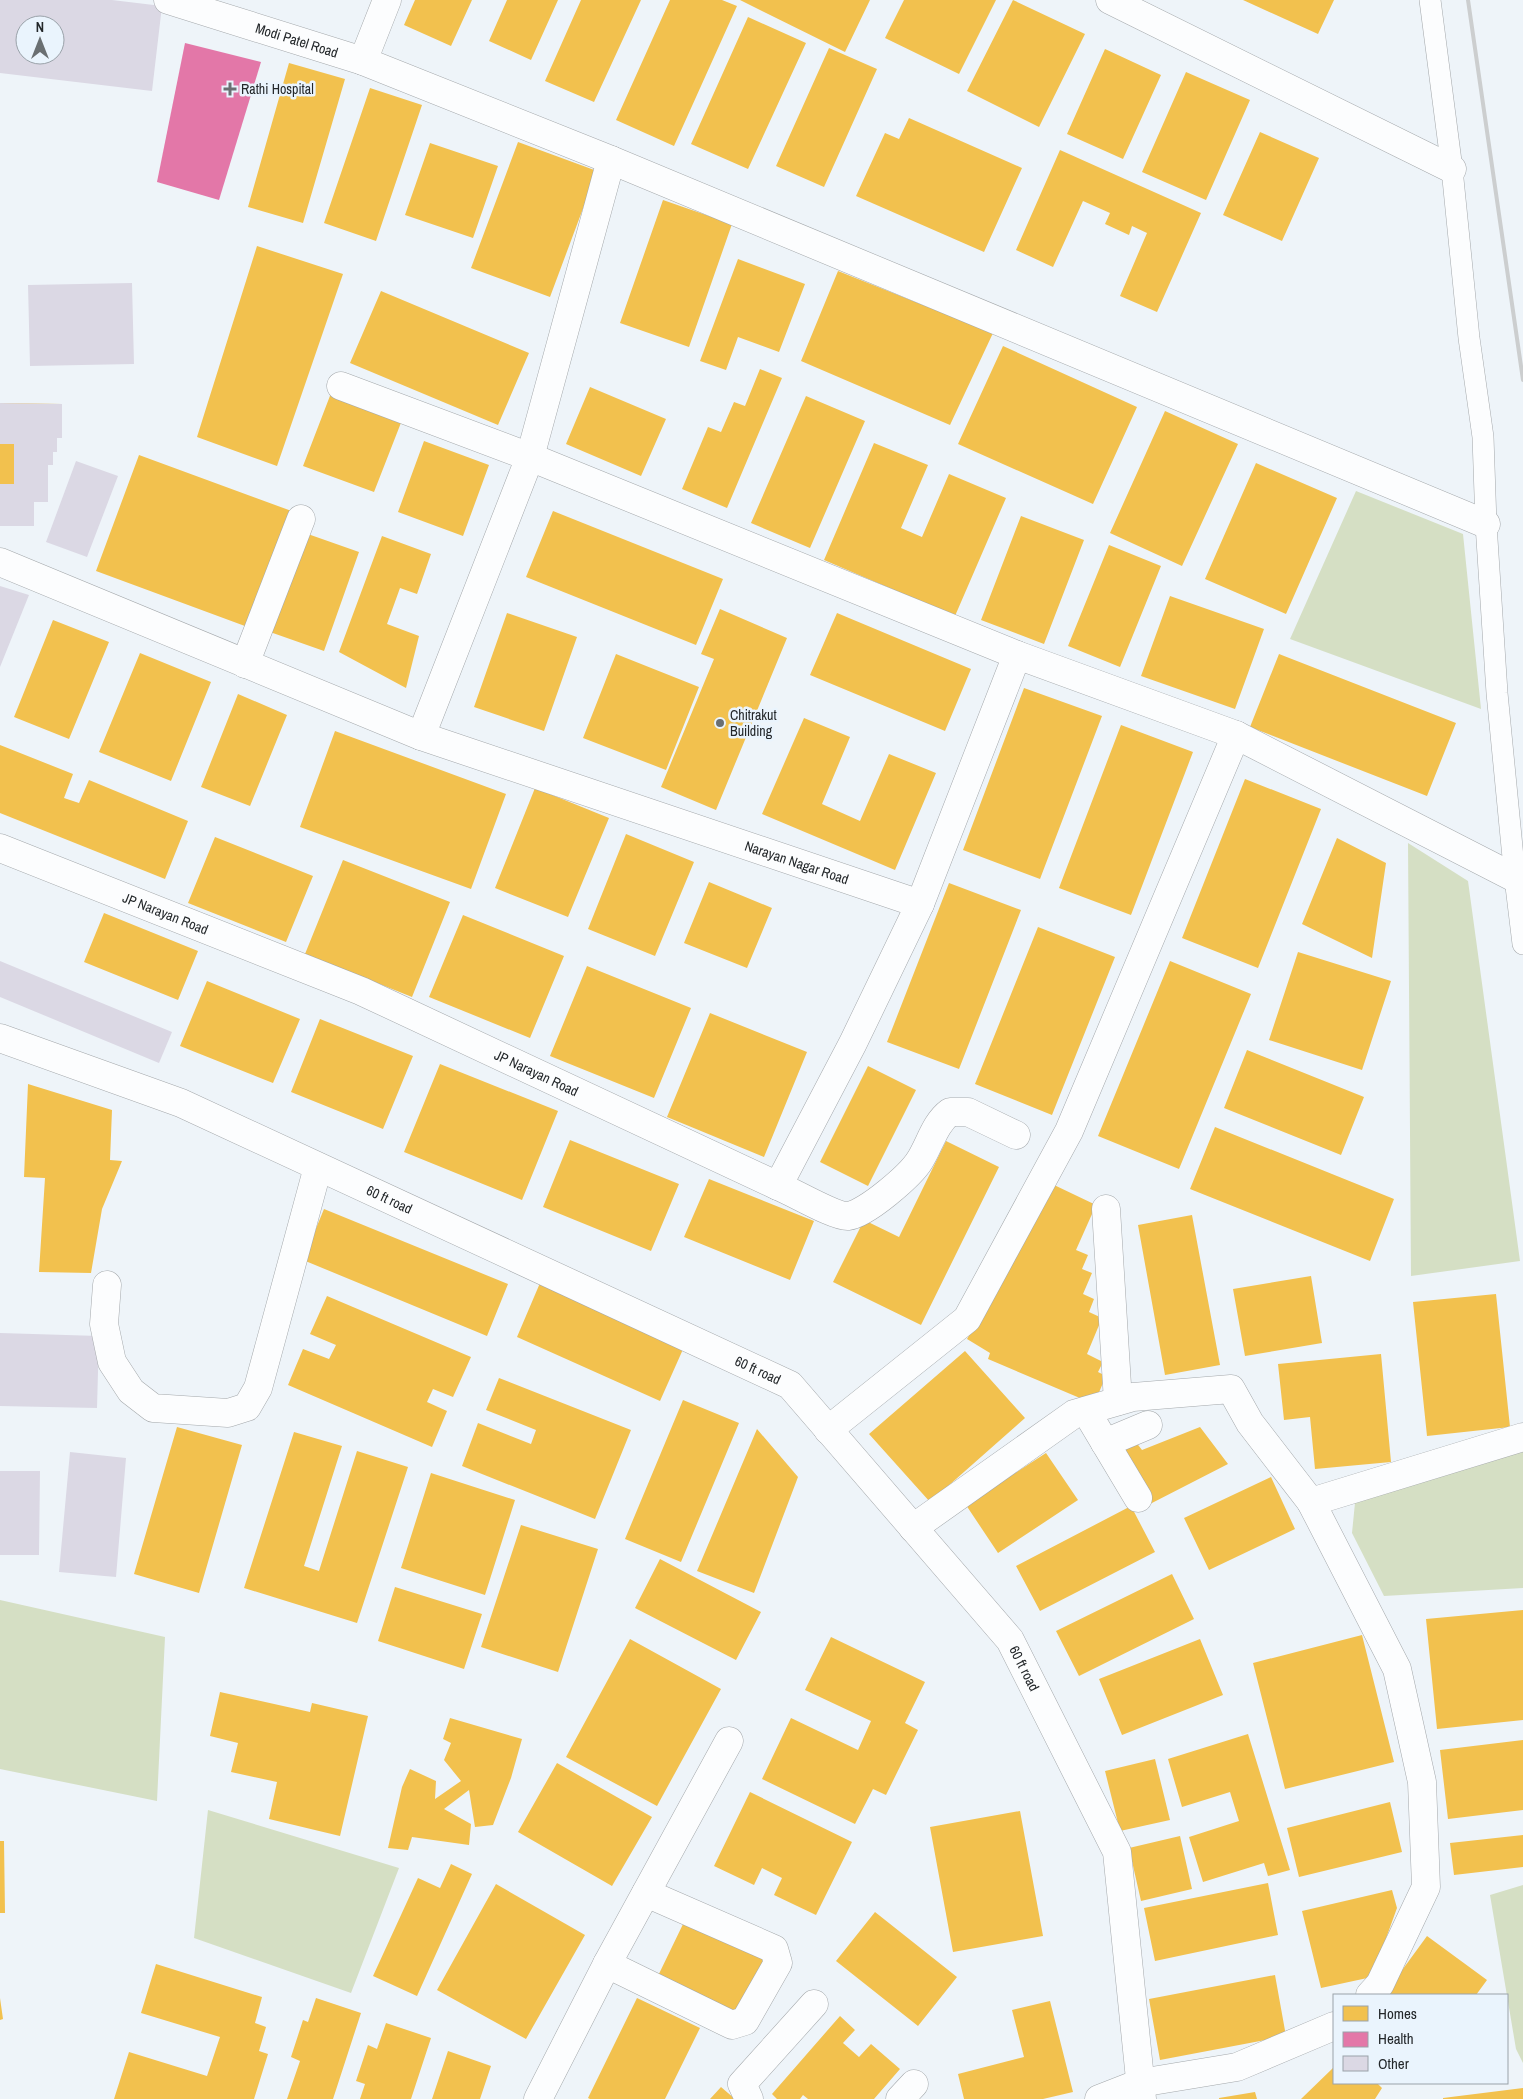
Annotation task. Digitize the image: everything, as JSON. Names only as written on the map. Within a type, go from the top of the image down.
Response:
[{"type":"street","name":"Modi Patel Road","points":[[168,0],[363,61],[611,160],[1486,524]]},
{"type":"street","points":[[363,61],[387,0]]},
{"type":"street","points":[[1110,0],[1452,169]]},
{"type":"street","points":[[1430,0],[1452,169],[1469,338],[1483,437],[1486,524],[1497,693],[1523,944]]},
{"type":"street","points":[[420,736],[530,457],[611,160]]},
{"type":"street","points":[[341,386],[530,457],[1017,655],[1236,735],[1515,878]]},
{"type":"street","points":[[245,664],[301,519]]},
{"type":"street","name":"Narayan Nagar Road","points":[[0,562],[420,736],[920,904]]},
{"type":"street","points":[[778,1186],[853,1043],[920,904],[1017,655]]},
{"type":"street","points":[[828,1430],[967,1319],[1069,1130],[1236,735]]},
{"type":"street","name":"JP Narayan Road","points":[[0,848],[361,991],[834,1212],[848,1216],[858,1212],[888,1193],[919,1162],[942,1118],[950,1112],[968,1112],[1016,1135]]},
{"type":"street","name":"60 ft road","points":[[0,1038],[181,1103],[790,1385],[1010,1640],[1117,1852],[1141,2091]]},
{"type":"street","points":[[107,1285],[104,1324],[112,1362],[131,1391],[153,1408],[228,1412],[247,1407],[258,1388],[318,1167]]},
{"type":"street","points":[[1106,1209],[1118,1401]]},
{"type":"street","points":[[913,1528],[1074,1414],[1133,1396],[1231,1389],[1250,1423],[1311,1502],[1397,1669],[1422,1782],[1426,1887],[1380,1984],[1371,1994]]},
{"type":"street","points":[[1086,1411],[1138,1498]]},
{"type":"street","points":[[1105,1443],[1148,1425]]},
{"type":"street","points":[[1311,1502],[1523,1437]]},
{"type":"street","points":[[538,2099],[607,1964],[729,1741]]},
{"type":"street","points":[[607,1964],[732,2025],[745,2021],[778,1963],[774,1949],[646,1893]]},
{"type":"street","points":[[749,2099],[742,2084],[814,2004]]},
{"type":"street","points":[[1099,2099],[1141,2091],[1237,2067],[1333,2026]]},
{"type":"green space","points":[[1356,491],[1463,534],[1481,709],[1290,639]]},
{"type":"green space","points":[[1408,843],[1468,881],[1520,1261],[1411,1276]]},
{"type":"green space","points":[[1523,1448],[1523,1588],[1384,1596],[1352,1533],[1356,1493]]},
{"type":"green space","points":[[0,1600],[165,1637],[157,1801],[0,1769]]},
{"type":"green space","points":[[208,1810],[399,1868],[351,1993],[194,1938]]},
{"type":"green space","points":[[1523,1885],[1523,2063],[1516,2049],[1490,1895]]},
{"type":"building: Homes","points":[[415,0],[472,0],[451,46],[404,25]]},
{"type":"building: Homes","points":[[507,0],[558,0],[531,60],[489,41]]},
{"type":"building: Homes","points":[[581,0],[641,0],[594,102],[545,81]]},
{"type":"building: Homes","points":[[670,0],[722,0],[737,6],[674,146],[616,120]]},
{"type":"building: Homes","points":[[740,0],[870,0],[845,52]]},
{"type":"building: Homes","points":[[904,0],[996,0],[959,74],[885,38]]},
{"type":"building: Homes","points":[[1013,0],[1085,34],[1039,127],[967,91]]},
{"type":"building: Homes","points":[[1243,0],[1334,0],[1318,34]]},
{"type":"building: Homes","points":[[748,17],[806,43],[748,169],[691,144]]},
{"type":"building: Homes","points":[[829,48],[877,69],[824,187],[776,166]]},
{"type":"building: Homes","points":[[1105,49],[1161,75],[1123,159],[1067,134]]},
{"type":"building: Homes","points":[[289,63],[345,79],[303,223],[248,207]]},
{"type":"building: Homes","points":[[1186,72],[1250,100],[1206,200],[1142,172]]},
{"type":"building: Homes","points":[[370,88],[422,105],[376,241],[324,223]]},
{"type":"building: Homes","points":[[909,118],[1022,168],[984,252],[856,196],[885,133],[899,139]]},
{"type":"building: Homes","points":[[1260,132],[1319,158],[1282,241],[1223,215]]},
{"type":"building: Homes","points":[[518,142],[597,171],[550,297],[471,268]]},
{"type":"building: Homes","points":[[430,143],[498,166],[473,238],[405,215]]},
{"type":"building: Homes","points":[[1060,150],[1201,213],[1157,312],[1120,296],[1147,233],[1132,226],[1129,235],[1105,224],[1110,213],[1083,201],[1053,267],[1016,250]]},
{"type":"building: Homes","points":[[663,200],[732,224],[689,347],[620,323]]},
{"type":"building: Homes","points":[[257,246],[343,274],[277,466],[197,437]]},
{"type":"building: Homes","points":[[738,259],[805,284],[779,352],[738,337],[726,370],[700,361]]},
{"type":"building: Homes","points":[[838,271],[993,333],[950,425],[801,361]]},
{"type":"building: Homes","points":[[381,291],[529,353],[498,425],[350,363]]},
{"type":"building: Homes","points":[[1003,346],[1137,407],[1093,504],[958,444]]},
{"type":"building: Homes","points":[[760,369],[782,378],[727,508],[682,489],[708,427],[721,432],[734,402],[745,406]]},
{"type":"building: Homes","points":[[590,387],[666,419],[641,476],[566,444]]},
{"type":"building: Homes","points":[[333,388],[404,415],[374,492],[303,466]]},
{"type":"building: Homes","points":[[806,396],[865,421],[810,548],[751,523]]},
{"type":"building: Homes","points":[[0,403],[62,404],[62,438],[57,438],[57,452],[53,452],[53,465],[48,465],[48,502],[34,502],[34,526],[0,526]]},
{"type":"building: Homes","points":[[1165,411],[1238,444],[1182,566],[1110,533]]},
{"type":"building: Homes","points":[[424,441],[489,465],[463,536],[398,512]]},
{"type":"building: Homes","points":[[874,443],[928,465],[901,528],[922,537],[949,474],[1006,498],[955,616],[824,560]]},
{"type":"building: Homes","points":[[139,455],[297,513],[253,629],[96,571]]},
{"type":"building: Homes","points":[[1256,463],[1337,498],[1286,614],[1205,579]]},
{"type":"building: Homes","points":[[553,511],[723,579],[696,645],[526,577]]},
{"type":"building: Homes","points":[[1021,516],[1084,540],[1044,644],[981,620]]},
{"type":"building: Homes","points":[[305,533],[359,552],[324,651],[270,632]]},
{"type":"building: Homes","points":[[382,536],[431,554],[417,594],[400,588],[387,624],[419,636],[406,688],[339,652]]},
{"type":"building: Homes","points":[[1109,545],[1161,566],[1120,667],[1068,646]]},
{"type":"building: Homes","points":[[1170,596],[1264,629],[1235,709],[1141,676]]},
{"type":"building: Homes","name":"Chitrakut Building","points":[[720,609],[787,638],[716,810],[661,787],[714,659],[701,654]]},
{"type":"building: Homes","points":[[507,613],[577,637],[544,731],[474,707]]},
{"type":"building: Homes","points":[[837,613],[971,669],[945,731],[810,675]]},
{"type":"building: Homes","points":[[53,620],[109,642],[69,739],[14,717]]},
{"type":"building: Homes","points":[[140,653],[211,682],[171,781],[99,752]]},
{"type":"building: Homes","points":[[616,654],[699,687],[666,770],[583,738]]},
{"type":"building: Homes","points":[[1279,654],[1456,723],[1427,796],[1250,727]]},
{"type":"building: Homes","points":[[1024,688],[1102,716],[1040,879],[963,850]]},
{"type":"building: Homes","points":[[238,694],[287,715],[250,806],[201,787]]},
{"type":"building: Homes","points":[[804,718],[850,737],[822,804],[860,821],[889,754],[936,773],[895,870],[762,814]]},
{"type":"building: Homes","points":[[1121,725],[1193,752],[1131,915],[1059,888]]},
{"type":"building: Homes","points":[[335,731],[506,794],[471,889],[300,827]]},
{"type":"building: Homes","points":[[0,745],[73,774],[64,798],[79,803],[89,780],[188,821],[165,879],[0,813]]},
{"type":"building: Homes","points":[[1245,779],[1321,809],[1258,968],[1182,938]]},
{"type":"building: Homes","points":[[535,788],[609,818],[568,917],[495,888]]},
{"type":"building: Homes","points":[[626,834],[694,862],[655,956],[588,929]]},
{"type":"building: Homes","points":[[215,837],[313,876],[286,942],[188,903]]},
{"type":"building: Homes","points":[[1337,838],[1386,863],[1372,958],[1302,924]]},
{"type":"building: Homes","points":[[343,860],[450,902],[412,997],[305,954]]},
{"type":"building: Homes","points":[[709,882],[772,908],[747,968],[684,943]]},
{"type":"building: Homes","points":[[949,883],[1021,910],[959,1069],[887,1042]]},
{"type":"building: Homes","points":[[104,913],[198,951],[178,1000],[84,962]]},
{"type":"building: Homes","points":[[463,915],[564,956],[530,1038],[429,997]]},
{"type":"building: Homes","points":[[1038,927],[1115,957],[1052,1115],[975,1084]]},
{"type":"building: Homes","points":[[1298,952],[1391,981],[1362,1070],[1269,1040]]},
{"type":"building: Homes","points":[[1170,961],[1251,994],[1179,1169],[1098,1136]]},
{"type":"building: Homes","points":[[587,966],[691,1008],[654,1098],[550,1056]]},
{"type":"building: Homes","points":[[207,981],[300,1019],[273,1083],[180,1046]]},
{"type":"building: Homes","points":[[710,1013],[807,1052],[764,1157],[667,1117]]},
{"type":"building: Homes","points":[[320,1019],[413,1056],[383,1129],[291,1092]]},
{"type":"building: Homes","points":[[1247,1050],[1364,1097],[1341,1155],[1224,1108]]},
{"type":"building: Homes","points":[[440,1064],[558,1111],[522,1200],[404,1152]]},
{"type":"building: Homes","points":[[868,1066],[916,1090],[868,1186],[820,1162]]},
{"type":"building: Homes","points":[[28,1084],[112,1110],[110,1160],[122,1161],[102,1209],[91,1273],[39,1272],[45,1178],[24,1177]]},
{"type":"building: Homes","points":[[1215,1127],[1394,1199],[1370,1261],[1190,1189]]},
{"type":"building: Homes","points":[[570,1140],[679,1184],[651,1251],[543,1207]]},
{"type":"building: Homes","points":[[946,1141],[999,1167],[921,1325],[833,1282],[864,1220],[899,1237]]},
{"type":"building: Homes","points":[[709,1179],[814,1221],[790,1280],[684,1237]]},
{"type":"building: Homes","points":[[1052,1184],[1096,1205],[1076,1250],[1088,1255],[1082,1269],[1092,1273],[1083,1294],[1094,1299],[1089,1312],[1102,1318],[1087,1354],[1103,1362],[1098,1372],[1106,1376],[1094,1404],[988,1359],[990,1353],[967,1339]]},
{"type":"building: Homes","points":[[324,1209],[508,1284],[487,1336],[303,1260]]},
{"type":"building: Homes","points":[[1192,1215],[1220,1365],[1165,1375],[1138,1225]]},
{"type":"building: Homes","points":[[1311,1276],[1322,1343],[1245,1356],[1233,1289]]},
{"type":"building: Homes","points":[[540,1283],[684,1347],[660,1401],[517,1337]]},
{"type":"building: Homes","points":[[1496,1294],[1510,1427],[1427,1436],[1413,1302]]},
{"type":"building: Homes","points":[[327,1296],[471,1357],[453,1397],[433,1389],[427,1402],[447,1411],[432,1447],[288,1385],[303,1349],[329,1359],[336,1345],[310,1334]]},
{"type":"building: Homes","points":[[965,1351],[1025,1418],[930,1502],[869,1434]]},
{"type":"building: Homes","points":[[1381,1354],[1391,1462],[1315,1469],[1310,1417],[1284,1420],[1278,1364]]},
{"type":"building: Homes","points":[[499,1378],[631,1430],[595,1519],[462,1466],[478,1423],[531,1444],[536,1430],[486,1410]]},
{"type":"building: Homes","points":[[683,1400],[739,1423],[681,1562],[625,1539]]},
{"type":"building: Homes","points":[[177,1427],[242,1445],[199,1593],[134,1574]]},
{"type":"building: Homes","points":[[1200,1427],[1228,1464],[1150,1504],[1115,1445],[1132,1437],[1142,1450]]},
{"type":"building: Homes","points":[[757,1429],[798,1477],[754,1593],[697,1571]]},
{"type":"building: Homes","points":[[294,1432],[342,1446],[304,1566],[319,1571],[357,1451],[408,1467],[357,1623],[244,1588]]},
{"type":"building: Homes","points":[[1046,1453],[1078,1500],[998,1553],[966,1505]]},
{"type":"building: Homes","points":[[431,1473],[515,1500],[485,1595],[401,1568]]},
{"type":"building: Homes","points":[[1271,1477],[1295,1529],[1209,1570],[1184,1518]]},
{"type":"building: Homes","points":[[1131,1506],[1155,1552],[1040,1611],[1016,1566]]},
{"type":"building: Homes","points":[[521,1525],[598,1549],[558,1672],[481,1647]]},
{"type":"building: Homes","points":[[660,1559],[761,1612],[736,1660],[635,1608]]},
{"type":"building: Homes","points":[[1172,1574],[1194,1619],[1079,1676],[1056,1631]]},
{"type":"building: Homes","points":[[395,1587],[482,1614],[464,1669],[378,1641]]},
{"type":"building: Homes","points":[[1523,1610],[1523,1720],[1437,1729],[1426,1619]]},
{"type":"building: Homes","points":[[1362,1635],[1394,1762],[1285,1789],[1253,1663]]},
{"type":"building: Homes","points":[[831,1637],[925,1682],[905,1723],[918,1730],[886,1795],[873,1789],[855,1824],[762,1779],[791,1718],[858,1750],[871,1721],[805,1690]]},
{"type":"building: Homes","points":[[630,1639],[721,1689],[657,1806],[566,1757]]},
{"type":"building: Homes","points":[[1200,1639],[1223,1695],[1122,1735],[1099,1679]]},
{"type":"building: Homes","points":[[220,1692],[310,1712],[312,1703],[368,1716],[340,1836],[269,1819],[277,1782],[231,1772],[238,1743],[210,1736]]},
{"type":"building: Homes","points":[[450,1718],[522,1739],[511,1778],[493,1825],[475,1827],[469,1790],[444,1809],[471,1824],[469,1845],[412,1837],[408,1850],[388,1848],[402,1787],[410,1769],[436,1781],[435,1799],[461,1781],[444,1760],[451,1743],[443,1739]]},
{"type":"building: Homes","points":[[1248,1734],[1290,1870],[1268,1876],[1264,1863],[1203,1882],[1189,1837],[1239,1821],[1230,1792],[1182,1807],[1168,1759]]},
{"type":"building: Homes","points":[[1523,1740],[1523,1810],[1448,1819],[1440,1750]]},
{"type":"building: Homes","points":[[1155,1759],[1170,1820],[1120,1831],[1105,1771]]},
{"type":"building: Homes","points":[[557,1763],[652,1817],[612,1886],[518,1832]]},
{"type":"building: Homes","points":[[750,1792],[852,1842],[816,1915],[774,1895],[782,1878],[762,1868],[754,1885],[714,1866]]},
{"type":"building: Homes","points":[[1390,1802],[1402,1852],[1299,1877],[1287,1828]]},
{"type":"building: Homes","points":[[1020,1811],[1043,1936],[953,1952],[930,1827]]},
{"type":"building: Homes","points":[[1523,1835],[1523,1867],[1454,1875],[1450,1843]]},
{"type":"building: Homes","points":[[1180,1836],[1192,1889],[1141,1901],[1129,1848]]},
{"type":"building: Homes","points":[[0,1841],[4,1841],[5,1913],[0,1913]]},
{"type":"building: Homes","points":[[451,1864],[472,1874],[417,1996],[373,1976],[418,1878],[440,1888]]},
{"type":"building: Homes","points":[[1268,1883],[1278,1935],[1155,1961],[1144,1908]]},
{"type":"building: Homes","points":[[496,1884],[585,1935],[526,2039],[437,1990]]},
{"type":"building: Homes","points":[[1392,1890],[1397,1908],[1372,1977],[1321,1988],[1302,1911]]},
{"type":"building: Homes","points":[[875,1912],[957,1977],[918,2026],[836,1961]]},
{"type":"building: Homes","points":[[685,1920],[768,1959],[738,2019],[656,1980]]},
{"type":"building: Homes","points":[[1427,1936],[1487,1980],[1477,1994],[1385,1994]]},
{"type":"building: Homes","points":[[156,1964],[262,1997],[255,2023],[266,2027],[259,2051],[268,2054],[254,2099],[114,2099],[129,2052],[207,2076],[220,2037],[141,2013]]},
{"type":"building: Homes","points":[[1275,1975],[1286,2036],[1160,2060],[1149,1999]]},
{"type":"building: Homes","points":[[0,1998],[3,2019],[0,2020]]},
{"type":"building: Homes","points":[[316,1998],[361,2013],[333,2099],[287,2099],[300,2061],[291,2057],[303,2020],[308,2022]]},
{"type":"building: Homes","points":[[637,1998],[700,2028],[665,2099],[590,2099],[588,2098]]},
{"type":"building: Homes","points":[[1050,2001],[1073,2092],[1043,2099],[964,2099],[958,2074],[1024,2057],[1012,2010]]},
{"type":"building: Homes","points":[[840,2016],[855,2030],[843,2043],[859,2057],[871,2044],[900,2069],[874,2099],[808,2099],[803,2095],[800,2099],[777,2099],[772,2094]]},
{"type":"building: Homes","points":[[386,2023],[431,2038],[411,2099],[360,2099],[365,2084],[356,2081],[368,2045],[377,2049]]},
{"type":"building: Homes","points":[[448,2051],[491,2066],[480,2099],[432,2099]]},
{"type":"building: Homes","points":[[1333,2068],[1333,2084],[1378,2084],[1382,2088],[1375,2099],[1301,2099]]},
{"type":"building: Homes","points":[[721,2087],[735,2099],[710,2099]]},
{"type":"building: Homes","points":[[1523,2088],[1523,2099],[1443,2099],[1443,2098]]},
{"type":"building: Homes","points":[[1255,2092],[1257,2099],[1219,2099],[1219,2098]]},
{"type":"building: Health","points":[[185,43],[261,62],[219,200],[157,182]]},
{"type":"building: Other","points":[[0,0],[112,0],[162,6],[152,91],[0,73]]},
{"type":"building: Other","points":[[132,283],[134,364],[30,366],[28,285]]},
{"type":"building: Other","points":[[0,403],[62,404],[62,438],[57,438],[57,452],[53,452],[53,465],[48,465],[48,502],[34,502],[34,526],[0,526],[0,484],[14,484],[14,444],[0,444]]},
{"type":"building: Other","points":[[76,461],[118,476],[87,557],[46,542]]},
{"type":"building: Other","points":[[0,586],[29,595],[0,667]]},
{"type":"building: Other","points":[[0,961],[172,1032],[159,1063],[0,997]]},
{"type":"building: Other","points":[[0,1333],[99,1336],[97,1408],[0,1406]]},
{"type":"building: Other","points":[[70,1452],[126,1458],[116,1577],[59,1572]]},
{"type":"building: Other","points":[[0,1471],[40,1471],[39,1555],[0,1555]]},
{"type":"railway","points":[[1468,0],[1523,380]]},
{"type":"place","name":"Rathi Hospital","points":[[230,89]]},
{"type":"place","name":"Chitrakut Building","points":[[720,723]]}]
